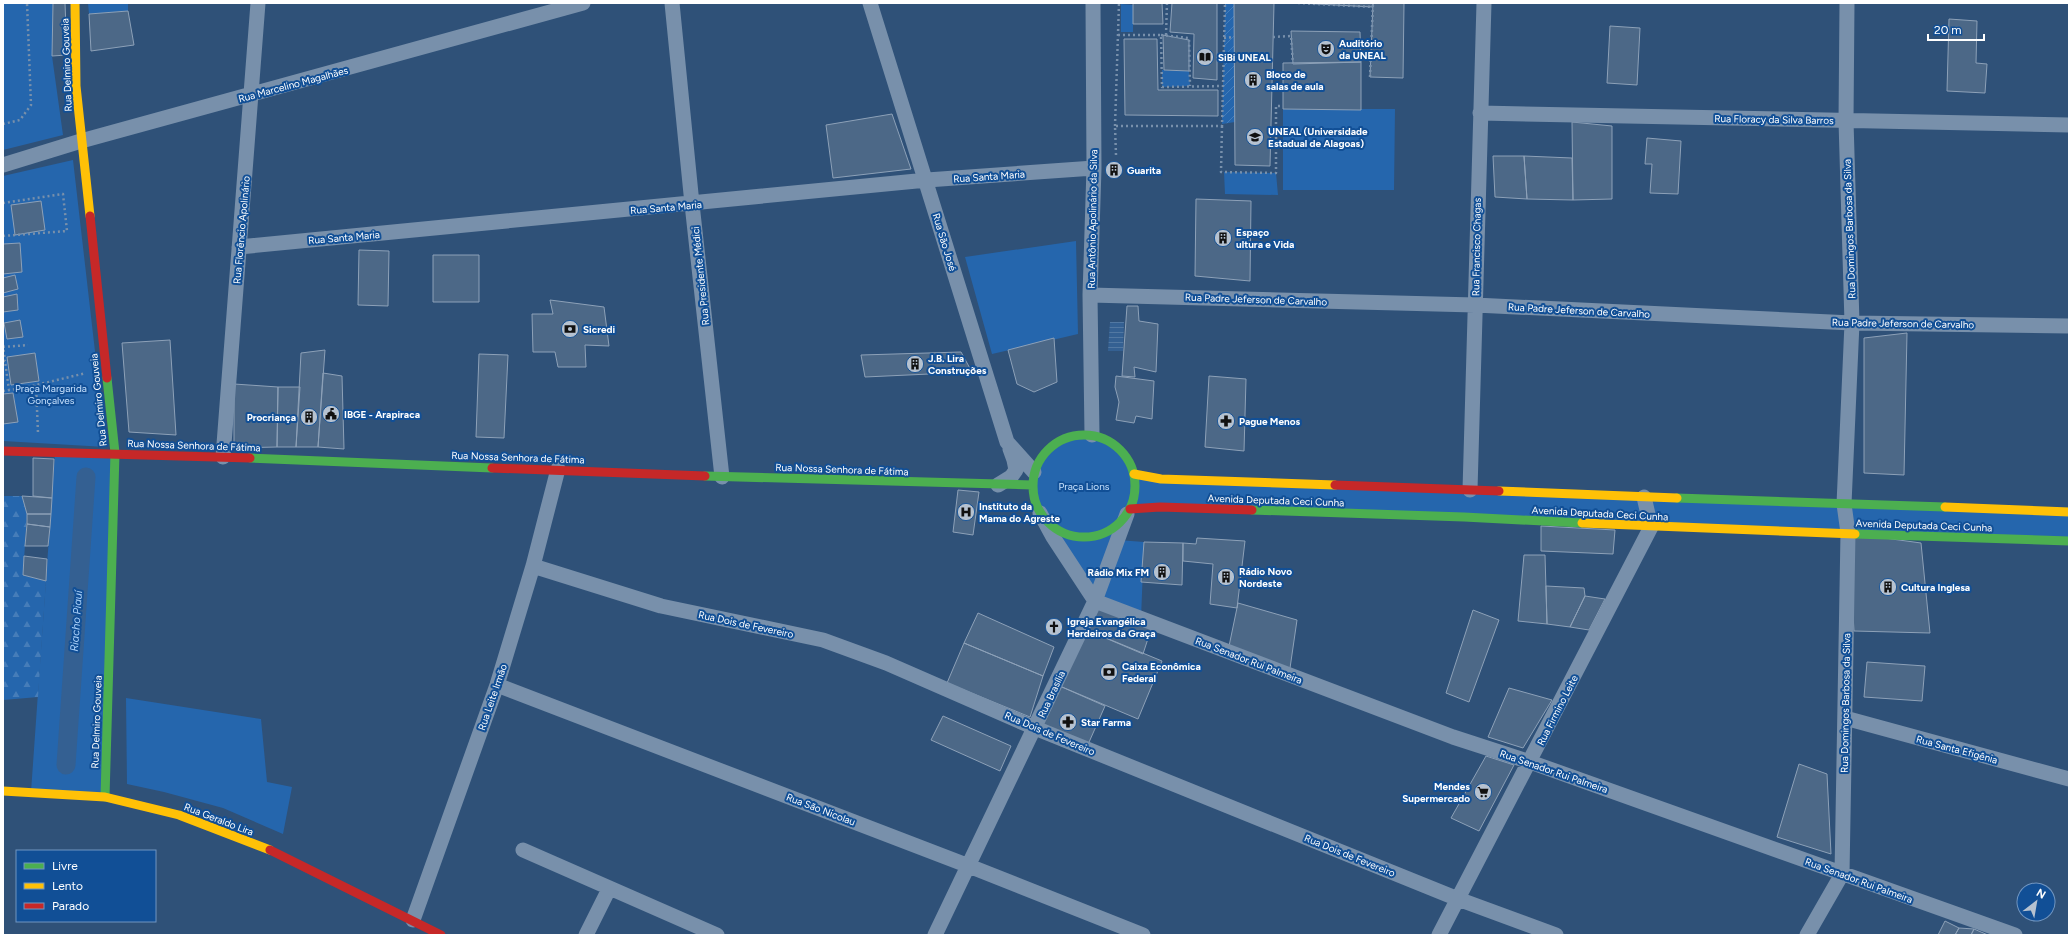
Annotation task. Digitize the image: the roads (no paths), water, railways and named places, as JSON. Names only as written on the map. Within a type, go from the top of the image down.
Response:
[{"type":"main road","name":"Rua Delmiro Gouveia","points":[[75,3],[76,86],[115,453],[105,797]]},
{"type":"main road","points":[[1092,434],[1110,442],[1126,455],[1134,474],[1134,498],[1128,511],[1113,528],[1094,536],[1074,536],[1055,528],[1040,513],[1034,498],[1033,479],[1050,447],[1062,439],[1092,434]]},
{"type":"main road","name":"Rua Nossa Senhora de Fátima","points":[[3,451],[115,453],[558,469],[722,477],[997,485],[1033,479]]},
{"type":"main road","name":"Avenida Deputada Ceci Cunha","points":[[1134,474],[1160,479],[2069,512]]},
{"type":"main road","name":"Avenida Deputada Ceci Cunha","points":[[1128,511],[1160,507],[1464,517],[1651,527],[2069,541]]},
{"type":"main road","name":"Rua Geraldo Lira","points":[[3,791],[105,797],[179,815],[268,849],[441,935]]},
{"type":"street","name":"Rua Florêncio Apolinário","points":[[223,457],[258,3]]},
{"type":"street","name":"Rua Marcelino Magalhães","points":[[3,165],[81,141],[583,3]]},
{"type":"street","name":"Rua Presidente Médici","points":[[672,3],[722,477]]},
{"type":"street","name":"Rua São José","points":[[870,3],[927,180],[1007,442],[1033,479]]},
{"type":"street","name":"Rua Antônio Apolinário da Silva","points":[[1092,434],[1090,295],[1094,168],[1093,3]]},
{"type":"street","name":"Rua Francisco Chagas","points":[[1470,490],[1484,3]]},
{"type":"street","name":"Rua Domingos Barbosa da Silva","points":[[1842,874],[1848,533],[1844,504],[1852,323],[1846,121],[1847,3]]},
{"type":"street","name":"Rua Floracy da Silva Barros","points":[[1480,113],[2069,125]]},
{"type":"street","name":"Rua Santa Maria","points":[[239,247],[927,180],[1094,168]]},
{"type":"street","name":"Rua Padre Jeferson de Carvalho","points":[[1090,295],[1475,305],[1852,323],[2069,326]]},
{"type":"street","points":[[997,485],[1011,477],[1016,470],[1007,442]]},
{"type":"street","name":"Rua Leite Irmão","points":[[413,920],[497,685],[533,566],[558,469]]},
{"type":"street","points":[[1644,497],[1651,527]]},
{"type":"street","name":"Rua Brasília","points":[[935,935],[1095,601],[1128,511]]},
{"type":"street","points":[[1040,513],[1053,537],[1095,601]]},
{"type":"street","name":"Rua Firmino Leite","points":[[1439,935],[1651,527]]},
{"type":"street","name":"Rua Dois de Fevereiro","points":[[533,566],[661,606],[823,640],[886,663],[1035,728],[1458,899],[1556,935]]},
{"type":"street","name":"Rua Senador Rui Palmeira","points":[[1095,601],[1453,737],[1530,762],[2015,935]]},
{"type":"street","name":"Rua São Nicolau","points":[[497,685],[969,866],[1143,935]]},
{"type":"street","name":"Rua Santa Efigênia","points":[[1845,718],[2069,779]]},
{"type":"street","points":[[524,850],[609,889],[717,935]]},
{"type":"street","points":[[1807,935],[1842,874]]},
{"type":"street","points":[[586,935],[609,889]]},
{"type":"waterway","name":"Riacho Piauí","points":[[66,765],[86,477]]},
{"type":"place","name":"Auditório da UNEAL","points":[[1326,49]]},
{"type":"place","name":"SiBi UNEAL","points":[[1205,57]]},
{"type":"place","name":"Bloco de salas de aula","points":[[1253,80]]},
{"type":"place","name":"UNEAL (Universidade Estadual de Alagoas)","points":[[1255,137]]},
{"type":"place","name":"Guarita","points":[[1114,170]]},
{"type":"place","name":"Espaço ultura e Vida","points":[[1223,238]]},
{"type":"place","name":"Sicredi","points":[[570,329]]},
{"type":"place","name":"J.B. Lira Construções","points":[[915,364]]},
{"type":"place","name":"IBGE - Arapiraca","points":[[331,414]]},
{"type":"place","name":"Procriança","points":[[309,417]]},
{"type":"place","name":"Pague Menos","points":[[1226,421]]},
{"type":"place","name":"Instituto da Mama do Agreste","points":[[966,512]]},
{"type":"place","name":"Rádio Mix FM","points":[[1162,572]]},
{"type":"place","name":"Rádio Novo Nordeste","points":[[1226,577]]},
{"type":"place","name":"Cultura Inglesa","points":[[1888,587]]},
{"type":"place","name":"Igreja Evangélica Herdeiros da Graça","points":[[1054,627]]},
{"type":"place","name":"Caixa Econômica Federal","points":[[1109,672]]},
{"type":"place","name":"Star Farma","points":[[1068,722]]},
{"type":"place","name":"Mendes Supermercado","points":[[1483,792]]},
{"type":"park label","name":"Praça Margarida Gonçalves","points":[[51,394]]},
{"type":"park label","name":"Praça Lions","points":[[1084,486]]}]
